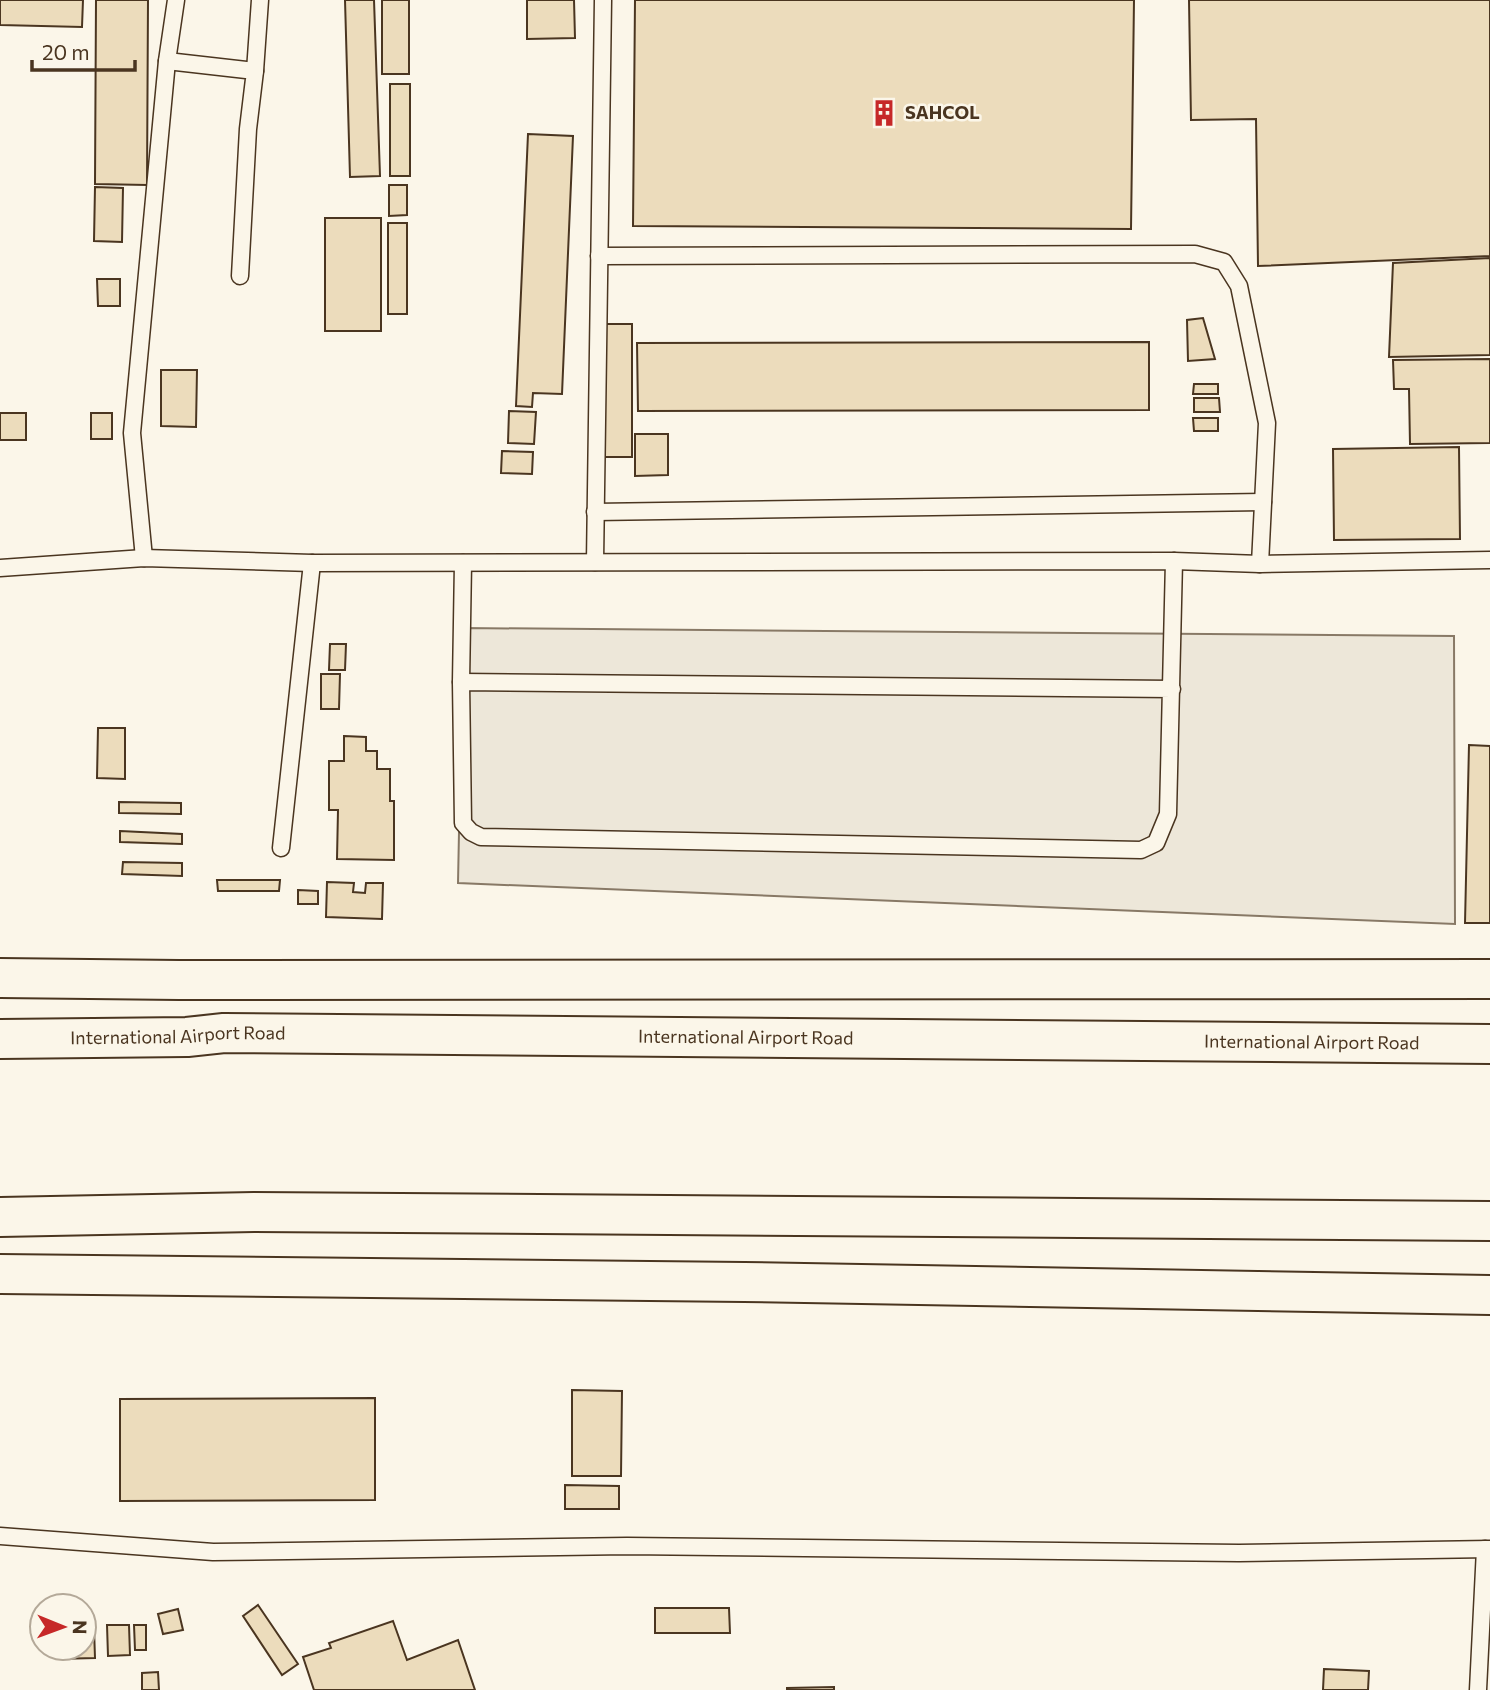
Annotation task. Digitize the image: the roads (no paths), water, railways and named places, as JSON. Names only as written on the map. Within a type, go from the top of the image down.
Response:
[{"type":"main road","points":[[0,978],[1490,979]]},
{"type":"main road","name":"International Airport Road","points":[[0,1039],[187,1037],[225,1033],[1490,1044]]},
{"type":"main road","points":[[0,1217],[254,1212],[1490,1221]]},
{"type":"main road","points":[[0,1274],[744,1282],[1490,1295]]},
{"type":"lane","points":[[144,558],[132,433],[167,61],[176,0]]},
{"type":"lane","points":[[240,276],[248,130],[260,0]]},
{"type":"lane","points":[[595,562],[603,0]]},
{"type":"lane","points":[[167,61],[255,71]]},
{"type":"lane","points":[[599,256],[1195,254],[1224,262],[1238,286],[1267,423],[1260,564]]},
{"type":"lane","points":[[595,512],[1263,502]]},
{"type":"lane","points":[[0,568],[144,558],[312,563],[1174,561],[1260,564],[1490,560]]},
{"type":"lane","points":[[463,563],[463,823],[471,832],[481,837],[1142,850],[1156,843],[1168,814],[1174,561]]},
{"type":"lane","points":[[281,848],[312,563]]},
{"type":"lane","points":[[461,682],[1172,689]]},
{"type":"lane","points":[[0,1536],[213,1552],[627,1546],[1239,1553],[1487,1549],[1478,1690]]},
{"type":"place","name":"SAHCOL","points":[[884,113]]}]
